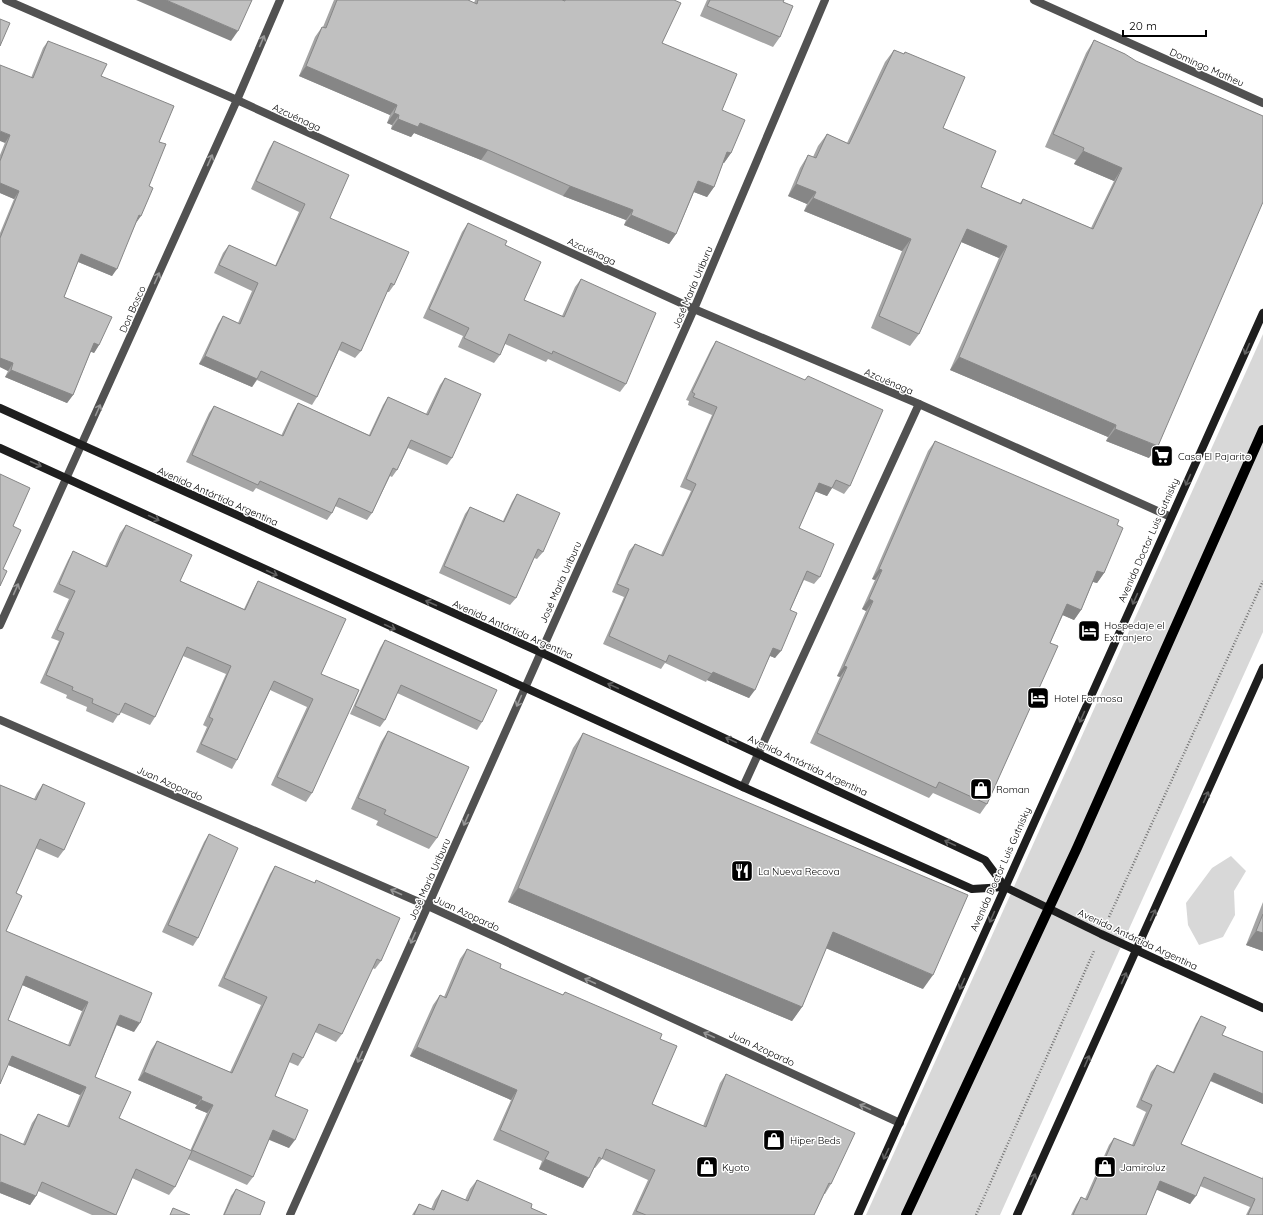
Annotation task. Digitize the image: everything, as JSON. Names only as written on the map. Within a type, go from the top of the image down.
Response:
[{"type":"main road","name":"Avenida Doctor Luis Gutnisky","points":[[858,1215],[1263,313]]},
{"type":"main road","name":"Avenida Antártida Argentina","points":[[0,408],[760,753],[985,860],[1005,887],[1101,934],[1263,1008]]},
{"type":"main road","points":[[906,1215],[1048,908],[1263,430]]},
{"type":"main road","name":"Avenida Antártida Argentina","points":[[0,448],[524,688],[972,889],[1005,887]]},
{"type":"main road","points":[[1017,1215],[1263,668]]},
{"type":"street","name":"Azcuénaga","points":[[6,0],[237,100],[694,309],[918,404],[1171,517]]},
{"type":"street","name":"Don Bosco","points":[[0,625],[237,100],[280,0]]},
{"type":"street","name":"José María Uriburu","points":[[290,1215],[694,309],[825,0]]},
{"type":"street","name":"Domingo Matheu","points":[[1034,0],[1263,103]]},
{"type":"street","points":[[743,787],[760,753],[918,404]]},
{"type":"street","name":"Juan Azopardo","points":[[0,720],[428,906],[900,1123]]},
{"type":"path","points":[[976,1215],[1101,934],[1263,581]]},
{"type":"shaded area","points":[[1263,334],[1263,632],[1000,1215],[866,1215]]},
{"type":"shaded area","points":[[1231,856],[1246,871],[1234,891],[1235,915],[1223,937],[1199,945],[1188,925],[1186,903],[1212,868]]},
{"type":"building","points":[[166,0],[252,0],[238,31]]},
{"type":"building","points":[[337,0],[468,0],[477,4],[478,0],[674,0],[681,3],[662,43],[737,74],[722,110],[745,120],[731,153],[727,152],[714,187],[698,181],[676,234],[631,215],[633,210],[570,186],[488,150],[420,123],[418,127],[398,119],[399,115],[394,113],[397,105],[306,66],[322,27],[326,28]]},
{"type":"building","points":[[710,0],[784,0],[783,2],[793,6],[780,37],[707,6]]},
{"type":"building","points":[[0,19],[10,23],[0,46]]},
{"type":"building","points":[[1094,40],[1125,54],[1136,61],[1263,116],[1263,202],[1158,446],[1115,429],[1116,425],[959,357],[1007,246],[967,229],[919,334],[879,316],[911,239],[813,198],[816,192],[796,184],[808,155],[816,158],[827,134],[849,144],[894,50],[904,54],[905,52],[965,77],[943,128],[996,151],[981,187],[1021,204],[1023,199],[1093,229],[1122,168],[1083,151],[1084,148],[1053,134]]},
{"type":"building","points":[[48,41],[107,64],[101,76],[174,106],[159,142],[166,144],[149,186],[153,188],[141,216],[139,215],[117,269],[81,254],[64,297],[112,317],[99,345],[94,343],[73,395],[11,370],[13,363],[0,358],[0,238],[19,191],[0,183],[0,161],[10,135],[0,131],[0,65],[33,78]]},
{"type":"building","points":[[274,141],[349,175],[330,218],[409,252],[394,285],[391,283],[361,351],[342,342],[317,397],[261,371],[257,379],[205,356],[223,316],[240,324],[258,283],[219,265],[229,245],[276,266],[305,204],[256,181]]},
{"type":"building","points":[[468,223],[507,241],[505,245],[541,262],[524,300],[564,317],[581,279],[656,313],[626,384],[553,351],[552,354],[509,334],[500,355],[464,338],[469,328],[429,309]]},
{"type":"building","points":[[716,341],[805,380],[808,376],[883,410],[850,486],[836,480],[832,488],[819,483],[799,528],[834,544],[820,577],[807,571],[790,610],[797,613],[781,651],[773,648],[755,690],[713,672],[712,674],[669,655],[666,662],[609,636],[629,589],[617,584],[635,544],[663,556],[696,484],[686,479],[717,407],[693,397],[695,394],[692,392]]},
{"type":"building","points":[[445,378],[481,394],[452,458],[411,440],[397,470],[393,468],[372,513],[339,498],[332,513],[260,481],[258,485],[192,455],[214,406],[283,436],[298,403],[370,436],[388,397],[428,415]]},
{"type":"building","points":[[935,441],[1119,520],[1117,525],[1123,528],[1104,573],[1097,571],[1081,610],[1067,604],[1050,643],[1058,646],[987,804],[939,782],[936,788],[817,733],[847,667],[844,666],[873,601],[869,599],[882,570],[879,569]]},
{"type":"building","points":[[0,474],[30,488],[13,526],[21,530],[3,569],[7,571],[0,586]]},
{"type":"building","points":[[517,494],[560,513],[543,552],[538,549],[516,598],[444,566],[470,507],[504,522]]},
{"type":"building","points":[[126,525],[192,555],[180,581],[245,610],[258,581],[346,619],[321,674],[359,690],[312,793],[277,777],[313,699],[274,681],[237,760],[201,744],[213,719],[209,717],[231,666],[187,647],[155,717],[125,703],[119,715],[92,703],[93,699],[72,690],[73,687],[46,675],[64,633],[57,630],[75,591],[59,584],[73,551],[107,567]]},
{"type":"building","points":[[385,640],[497,690],[482,722],[401,685],[385,720],[355,706]]},
{"type":"building","points":[[388,731],[469,767],[437,838],[384,814],[386,810],[358,798]]},
{"type":"building","points":[[583,733],[968,895],[933,975],[833,932],[802,1007],[518,888]]},
{"type":"building","points":[[43,784],[85,803],[64,850],[40,839],[16,893],[22,896],[6,931],[152,993],[140,1023],[120,1015],[95,1077],[131,1092],[119,1118],[192,1151],[175,1187],[136,1169],[116,1215],[42,1182],[36,1196],[1,1182],[0,1184],[0,1134],[25,1145],[38,1114],[69,1127],[86,1087],[12,1056],[0,1084],[0,785],[36,800]],"holes":[[[26,976],[88,1002],[70,1046],[8,1020]]]},
{"type":"building","points":[[209,834],[238,848],[198,938],[168,925]]},
{"type":"building","points":[[275,866],[315,883],[316,880],[400,918],[381,961],[377,959],[342,1034],[319,1024],[303,1058],[293,1053],[275,1096],[308,1110],[295,1140],[273,1130],[253,1177],[192,1150],[213,1105],[201,1100],[202,1097],[144,1072],[157,1041],[232,1073],[267,997],[224,978]]},
{"type":"building","points":[[1263,914],[1263,933],[1256,931]]},
{"type":"building","points":[[467,949],[501,964],[500,968],[563,995],[565,992],[662,1034],[660,1039],[677,1046],[652,1104],[706,1127],[726,1074],[855,1133],[831,1184],[829,1183],[814,1215],[646,1215],[636,1211],[655,1170],[606,1149],[602,1159],[599,1157],[589,1178],[545,1159],[549,1152],[500,1130],[517,1090],[417,1047],[440,995],[446,998]]},
{"type":"building","points":[[1201,1016],[1226,1027],[1222,1035],[1263,1052],[1263,1094],[1214,1073],[1181,1144],[1263,1179],[1263,1215],[1248,1215],[1255,1199],[1204,1177],[1196,1196],[1160,1181],[1146,1215],[1073,1215],[1081,1197],[1087,1200],[1114,1138],[1134,1146],[1152,1105],[1141,1100],[1157,1065],[1174,1073]]},
{"type":"building","points":[[477,1180],[532,1204],[531,1208],[547,1215],[414,1215],[419,1204],[434,1210],[442,1190],[468,1201]]},
{"type":"building","points":[[236,1189],[265,1202],[260,1215],[224,1215]]},
{"type":"building","points":[[173,1208],[190,1215],[170,1215]]},
{"type":"place","name":"Casa El Pajarito","points":[[1162,456]]},
{"type":"place","name":"Hospedaje el Extranjero","points":[[1089,631]]},
{"type":"place","name":"Hotel Formosa","points":[[1038,698]]},
{"type":"place","name":"Roman","points":[[981,789]]},
{"type":"place","name":"La Nueva Recova","points":[[742,871]]},
{"type":"place","name":"Hiper Beds","points":[[774,1140]]},
{"type":"place","name":"Kyoto","points":[[707,1167]]},
{"type":"place","name":"Jamiroluz","points":[[1105,1167]]}]
